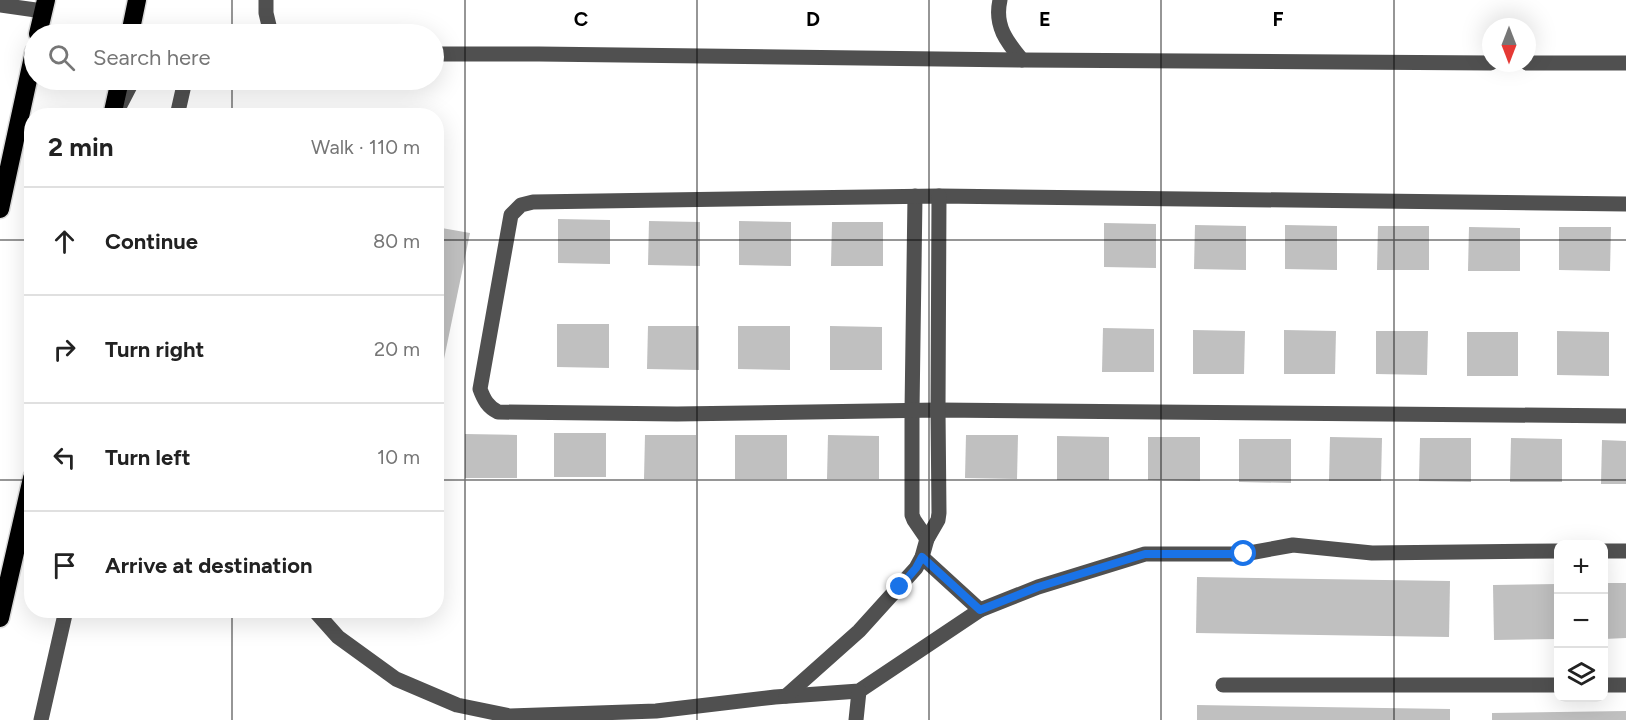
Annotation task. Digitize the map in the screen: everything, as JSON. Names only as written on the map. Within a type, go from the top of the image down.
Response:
[{"type":"highway","points":[[132,24],[137,0]]},
{"type":"highway","points":[[40,24],[45,6]]},
{"type":"highway","points":[[0,209],[26,90]]},
{"type":"highway","points":[[115,108],[118,90]]},
{"type":"highway","points":[[0,618],[24,513]]},
{"type":"street","points":[[266,0],[269,24]]},
{"type":"street","points":[[1000,0],[998,11],[1005,39],[1022,60]]},
{"type":"street","points":[[0,4],[45,6]]},
{"type":"street","points":[[444,54],[1482,63]]},
{"type":"street","points":[[1536,63],[1626,63]]},
{"type":"street","points":[[117,108],[127,90]]},
{"type":"street","points":[[179,108],[183,90]]},
{"type":"street","points":[[915,196],[912,515],[927,539]]},
{"type":"street","points":[[786,696],[859,631],[900,587],[916,568],[927,539],[938,520],[939,196]]},
{"type":"street","points":[[1626,204],[939,196],[533,202],[521,205],[511,215],[480,389],[484,400],[498,412],[677,414],[938,410],[1626,416]]},
{"type":"street","points":[[321,618],[338,637],[396,679],[457,705],[510,716],[656,711],[786,696],[859,691],[980,610],[1038,587],[1145,554],[1244,554],[1293,545],[1372,553],[1554,551]]},
{"type":"street","points":[[1608,551],[1626,551]]},
{"type":"street","points":[[922,557],[980,610]]},
{"type":"street","points":[[41,720],[64,618]]},
{"type":"street","points":[[1223,685],[1554,685]]},
{"type":"street","points":[[1608,685],[1626,685]]},
{"type":"street","points":[[856,720],[859,691]]},
{"type":"building","points":[[558,219],[610,220],[610,264],[558,263]]},
{"type":"building","points":[[649,221],[700,222],[700,266],[648,265]]},
{"type":"building","points":[[739,221],[791,222],[791,266],[739,265]]},
{"type":"building","points":[[832,222],[883,222],[883,266],[831,266]]},
{"type":"building","points":[[1104,223],[1156,224],[1156,268],[1104,267]]},
{"type":"building","points":[[1195,225],[1246,226],[1246,270],[1194,269]]},
{"type":"building","points":[[1285,225],[1337,226],[1337,270],[1285,269]]},
{"type":"building","points":[[1378,226],[1429,226],[1429,270],[1377,270]]},
{"type":"building","points":[[1469,227],[1520,228],[1520,271],[1468,271]]},
{"type":"building","points":[[1559,227],[1611,227],[1610,271],[1559,270]]},
{"type":"building","points":[[444,228],[470,233],[444,359]]},
{"type":"building","points":[[557,324],[609,324],[609,368],[557,367]]},
{"type":"building","points":[[648,326],[699,326],[699,370],[647,369]]},
{"type":"building","points":[[738,326],[790,326],[790,370],[738,369]]},
{"type":"building","points":[[830,326],[882,327],[882,370],[830,370]]},
{"type":"building","points":[[1103,328],[1154,329],[1154,372],[1102,372]]},
{"type":"building","points":[[1193,330],[1245,331],[1244,374],[1193,374]]},
{"type":"building","points":[[1284,330],[1336,331],[1335,374],[1284,374]]},
{"type":"building","points":[[1376,331],[1428,331],[1427,375],[1376,374]]},
{"type":"building","points":[[1557,331],[1609,332],[1609,376],[1557,375]]},
{"type":"building","points":[[1467,332],[1518,332],[1518,376],[1467,376]]},
{"type":"building","points":[[554,433],[606,433],[606,477],[554,477]]},
{"type":"building","points":[[465,434],[517,435],[517,478],[465,478]]},
{"type":"building","points":[[645,435],[696,435],[696,479],[644,479]]},
{"type":"building","points":[[735,435],[787,435],[787,479],[735,479]]},
{"type":"building","points":[[828,435],[879,436],[879,479],[827,479]]},
{"type":"building","points":[[966,435],[1018,435],[1017,479],[965,478]]},
{"type":"building","points":[[1057,436],[1109,437],[1109,480],[1057,480]]},
{"type":"building","points":[[1148,437],[1200,437],[1200,481],[1148,480]]},
{"type":"building","points":[[1330,437],[1382,438],[1381,481],[1329,481]]},
{"type":"building","points":[[1420,438],[1471,438],[1471,482],[1419,481]]},
{"type":"building","points":[[1511,438],[1562,439],[1562,482],[1510,482]]},
{"type":"building","points":[[1239,439],[1291,439],[1291,483],[1239,482]]},
{"type":"building","points":[[1602,440],[1626,441],[1626,484],[1601,484]]},
{"type":"building","points":[[1197,577],[1450,581],[1449,637],[1196,633]]},
{"type":"building","points":[[1608,583],[1626,583],[1626,638],[1608,639]]},
{"type":"building","points":[[1554,584],[1554,639],[1494,640],[1493,585]]},
{"type":"building","points":[[1197,705],[1450,709],[1450,720],[1197,720]]},
{"type":"building","points":[[1626,711],[1626,720],[1492,720],[1492,713]]},
{"type":"route","points":[[900,587],[922,557],[980,610],[1079,573],[1145,554],[1244,554]]}]
